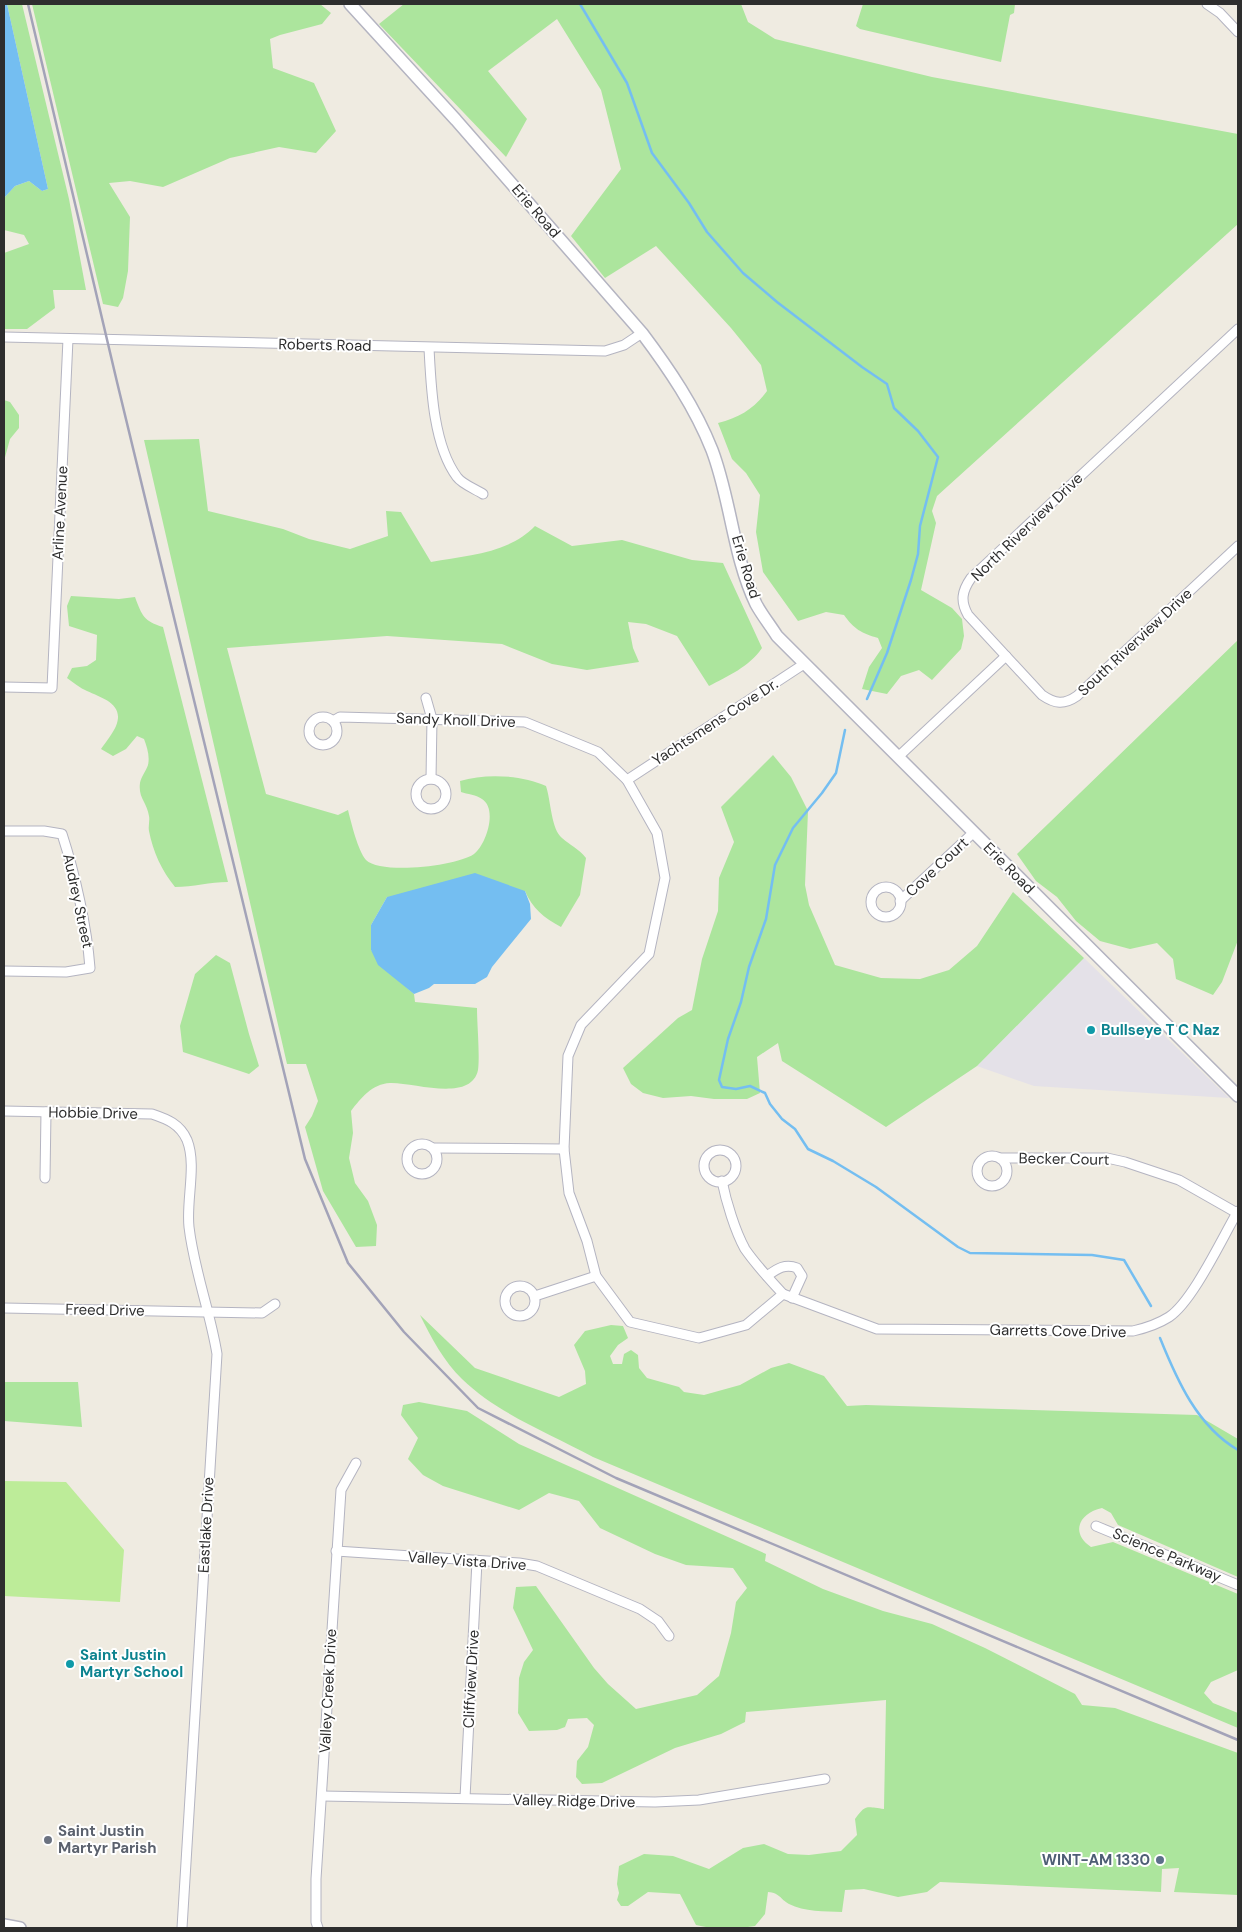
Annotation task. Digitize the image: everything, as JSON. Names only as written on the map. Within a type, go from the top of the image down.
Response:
[{"type":"street","name":"Erie Road","points":[[350,4],[451,115],[642,333],[665,364],[686,397],[712,450],[726,495],[742,565],[756,603],[777,636],[1238,1096]]},
{"type":"street","points":[[1207,4],[1220,12],[1238,32]]},
{"type":"street","name":"North Riverview Drive","points":[[1006,656],[968,615],[963,607],[964,588],[971,578],[1238,329]]},
{"type":"street","name":"Roberts Road","points":[[4,337],[605,352],[624,345],[642,333]]},
{"type":"street","name":"Arline Avenue","points":[[4,687],[52,688],[68,339]]},
{"type":"street","points":[[429,348],[436,421],[448,460],[458,478],[483,494]]},
{"type":"street","name":"South Riverview Drive","points":[[1006,656],[1042,695],[1060,703],[1069,701],[1077,696],[1238,546]]},
{"type":"street","points":[[898,758],[1006,656]]},
{"type":"street","name":"Yachtsmens Cove Dr.","points":[[627,780],[804,664]]},
{"type":"street","points":[[426,698],[432,719],[431,779]]},
{"type":"street","name":"Sandy Knoll Drive","points":[[333,721],[340,718],[525,722],[598,752],[627,780],[658,833],[665,878],[649,954],[581,1025],[568,1056],[564,1150],[569,1193],[587,1241],[596,1276],[630,1322],[698,1338],[746,1325],[788,1296]]},
{"type":"street","name":"Audrey Street","points":[[4,830],[44,831],[62,834],[68,851],[88,946],[90,968],[66,972],[4,971]]},
{"type":"street","name":"Cove Court","points":[[900,901],[973,833]]},
{"type":"street","name":"Hobbie Drive","points":[[4,1111],[152,1114],[169,1120],[180,1127]]},
{"type":"street","points":[[45,1178],[46,1112]]},
{"type":"street","name":"Eastlake Drive","points":[[180,1127],[187,1139],[191,1154],[189,1224],[193,1253],[217,1354],[182,1928]]},
{"type":"street","points":[[433,1148],[564,1150]]},
{"type":"street","name":"Becker Court","points":[[1000,1158],[1107,1158],[1126,1162],[1179,1180],[1238,1212]]},
{"type":"street","points":[[722,1181],[726,1200],[745,1248],[767,1276],[788,1296],[802,1276],[797,1268],[781,1266],[767,1276]]},
{"type":"street","name":"Garretts Cove Drive","points":[[788,1296],[877,1329],[1134,1331],[1156,1325],[1170,1316],[1186,1300],[1238,1212]]},
{"type":"street","points":[[534,1296],[596,1276]]},
{"type":"street","name":"Freed Drive","points":[[4,1308],[262,1313],[275,1304]]},
{"type":"street","name":"Valley Creek Drive","points":[[315,1926],[316,1879],[341,1490],[356,1463]]},
{"type":"street","name":"Science Parkway","points":[[1096,1526],[1238,1585]]},
{"type":"street","name":"Valley Vista Drive","points":[[336,1551],[519,1563],[537,1566],[640,1609],[658,1621],[669,1636]]},
{"type":"street","name":"Cliffview Drive","points":[[465,1798],[477,1561]]},
{"type":"street","name":"Valley Ridge Drive","points":[[322,1796],[655,1802],[699,1800],[825,1779]]},
{"type":"street","points":[[4,1925],[20,1928]]},
{"type":"shaded area","points":[[1084,958],[1229,1098],[1034,1086],[977,1066]]},
{"type":"green space","points":[[7,4],[22,4],[69,199],[86,290],[53,290],[55,308],[27,329],[4,329],[4,253],[29,244],[24,235],[4,230],[4,198],[15,186],[29,181],[42,191],[48,189]]},
{"type":"green space","points":[[32,4],[320,4],[331,13],[322,24],[270,39],[273,68],[314,83],[336,131],[316,153],[279,147],[230,158],[163,187],[130,181],[109,183],[130,217],[128,271],[123,298],[118,307],[103,304]]},
{"type":"green space","points":[[404,4],[741,4],[748,22],[775,39],[932,77],[1238,134],[1238,224],[937,496],[932,511],[936,523],[921,590],[952,608],[962,619],[964,636],[961,649],[932,680],[919,670],[901,676],[887,694],[862,689],[869,667],[882,648],[878,638],[858,630],[844,615],[826,612],[798,621],[763,572],[756,532],[760,495],[746,473],[732,459],[718,423],[746,412],[767,391],[761,365],[731,328],[656,246],[605,278],[571,236],[621,169],[601,90],[557,19],[488,71],[527,119],[506,157],[379,24]]},
{"type":"green space","points":[[863,4],[1015,4],[1014,13],[1010,15],[1001,62],[860,29],[856,26]]},
{"type":"green space","points":[[4,400],[10,402],[19,415],[19,428],[10,439],[4,461]]},
{"type":"green space","points":[[199,439],[208,511],[283,529],[309,539],[350,549],[388,536],[386,511],[401,512],[431,562],[500,548],[524,535],[535,526],[572,546],[622,540],[692,560],[723,563],[762,648],[745,666],[709,686],[677,636],[646,624],[628,622],[633,648],[639,662],[587,670],[552,664],[502,644],[387,636],[227,648],[266,794],[338,815],[348,810],[363,856],[374,865],[402,868],[419,867],[452,862],[474,854],[483,843],[486,835],[490,818],[489,811],[487,804],[482,799],[461,792],[460,781],[492,776],[526,779],[546,786],[553,822],[558,834],[586,858],[580,895],[561,927],[539,912],[531,903],[525,891],[387,897],[371,925],[371,950],[399,981],[414,994],[415,1002],[477,1008],[479,1048],[478,1070],[473,1080],[465,1086],[440,1088],[384,1084],[372,1089],[351,1111],[353,1133],[349,1158],[355,1183],[368,1201],[377,1225],[376,1246],[356,1247],[323,1191],[305,1127],[318,1101],[306,1064],[287,1064],[144,440]]},
{"type":"green space","points":[[71,596],[119,599],[135,597],[144,617],[163,627],[228,882],[175,887],[162,868],[149,831],[148,811],[140,793],[141,781],[149,762],[144,739],[137,736],[126,749],[113,756],[101,749],[116,726],[118,718],[115,707],[105,699],[67,678],[72,668],[87,666],[96,660],[97,635],[69,626],[67,606]]},
{"type":"green space","points":[[1238,640],[1238,940],[1222,982],[1213,995],[1176,979],[1173,959],[1157,943],[1130,949],[1100,941],[1076,921],[1057,897],[1036,881],[1017,854]]},
{"type":"green space","points":[[773,755],[791,777],[808,811],[805,885],[809,905],[835,965],[881,978],[920,979],[949,970],[977,946],[1013,892],[1084,958],[977,1066],[886,1127],[782,1061],[778,1043],[757,1057],[760,1093],[747,1099],[714,1099],[691,1096],[663,1098],[643,1093],[631,1084],[623,1068],[678,1018],[692,1010],[702,959],[718,911],[719,878],[734,842],[721,807]]},
{"type":"green space","points":[[216,955],[230,963],[259,1066],[249,1074],[183,1052],[180,1026],[195,974]]},
{"type":"green space","points":[[420,1315],[475,1368],[559,1397],[586,1384],[585,1371],[574,1345],[585,1331],[611,1325],[623,1326],[628,1338],[618,1345],[610,1356],[613,1364],[622,1364],[624,1354],[631,1350],[638,1355],[639,1368],[647,1378],[679,1387],[684,1392],[704,1395],[740,1385],[771,1368],[789,1363],[824,1376],[847,1406],[1197,1415],[1238,1439],[1238,1577],[1118,1525],[1111,1513],[1102,1508],[1088,1514],[1080,1524],[1079,1530],[1084,1542],[1091,1547],[1113,1542],[1238,1594],[1238,1670],[1211,1682],[1204,1693],[1213,1703],[1238,1713],[1238,1728],[593,1457],[508,1413],[476,1391],[462,1379],[444,1357]]},
{"type":"green space","points":[[4,1382],[78,1382],[82,1427],[4,1421]]},
{"type":"green space","points":[[419,1402],[467,1411],[519,1444],[766,1554],[765,1561],[823,1589],[883,1611],[932,1624],[985,1648],[1075,1694],[1082,1705],[1115,1708],[1238,1753],[1238,1895],[1174,1892],[1179,1868],[1162,1869],[1161,1892],[940,1882],[927,1892],[898,1897],[864,1889],[845,1890],[842,1912],[815,1911],[795,1907],[778,1895],[768,1892],[765,1914],[755,1926],[733,1928],[711,1928],[696,1925],[680,1894],[648,1892],[628,1906],[621,1906],[617,1900],[619,1893],[617,1884],[619,1866],[644,1854],[673,1856],[709,1869],[743,1848],[764,1844],[788,1854],[809,1855],[841,1851],[857,1835],[855,1819],[864,1809],[870,1807],[884,1809],[886,1700],[746,1712],[745,1722],[721,1734],[675,1748],[602,1783],[582,1784],[576,1777],[577,1761],[588,1747],[594,1725],[587,1718],[568,1719],[565,1727],[557,1730],[529,1731],[518,1713],[519,1678],[524,1662],[533,1650],[513,1608],[516,1587],[536,1586],[594,1668],[608,1684],[636,1709],[697,1695],[719,1676],[731,1633],[736,1602],[747,1588],[733,1568],[686,1565],[655,1554],[600,1528],[579,1501],[549,1493],[519,1510],[443,1486],[423,1475],[408,1459],[418,1438],[401,1415],[403,1405]]},
{"type":"green space","points":[[4,1481],[66,1482],[124,1550],[120,1602],[4,1596]]},
{"type":"water","points":[[4,4],[7,4],[48,189],[42,191],[29,181],[15,186],[4,198]]},
{"type":"water","points":[[475,873],[525,891],[530,904],[531,919],[492,967],[487,977],[475,984],[434,984],[414,994],[378,965],[371,950],[371,925],[387,897]]},
{"type":"waterway","points":[[580,4],[627,83],[652,153],[689,203],[707,232],[743,273],[777,302],[887,384],[894,408],[918,431],[938,457],[920,526],[918,554],[911,580],[887,653],[867,699]]},
{"type":"waterway","points":[[845,730],[836,773],[793,828],[775,865],[766,919],[749,967],[741,1002],[728,1039],[719,1080],[722,1087],[736,1089],[750,1086],[765,1093],[770,1104],[782,1119],[795,1129],[808,1149],[833,1161],[876,1187],[958,1247],[970,1253],[1092,1255],[1124,1260],[1151,1306]]},
{"type":"waterway","points":[[1160,1338],[1181,1386],[1190,1401],[1211,1428],[1238,1450]]},
{"type":"railway","points":[[28,4],[117,382],[305,1159],[348,1263],[404,1332],[478,1408],[616,1478],[1238,1740]]},
{"type":"place","name":"Bullseye T C Naz","points":[[1091,1030]]},
{"type":"place","name":"Saint Justin Martyr School","points":[[70,1664]]},
{"type":"place","name":"Saint Justin Martyr Parish","points":[[48,1840]]},
{"type":"place","name":"WINT-AM 1330","points":[[1160,1860]]}]
